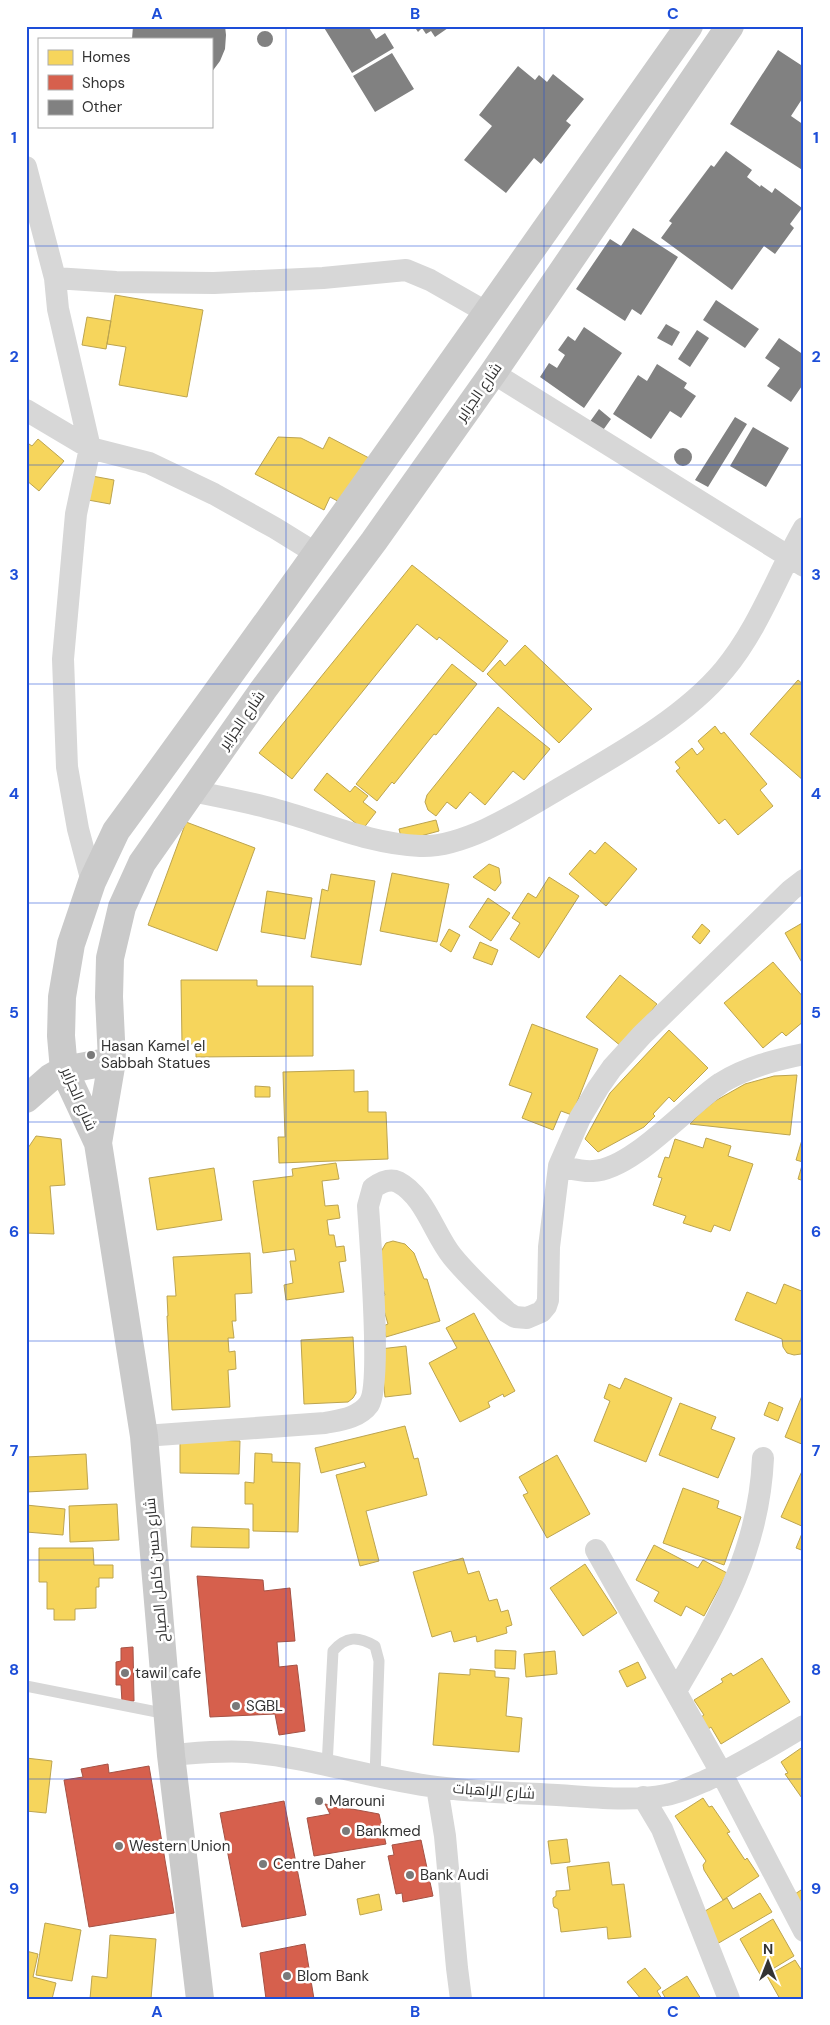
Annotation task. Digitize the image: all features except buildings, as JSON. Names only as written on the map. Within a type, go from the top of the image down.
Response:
[{"type":"main road","name":"شارع الجزاير","points":[[98,1143],[64,1070],[61,1036],[62,997],[71,944],[92,882],[116,831],[317,554],[689,26]]},
{"type":"main road","name":"شارع الجزاير","points":[[98,1143],[112,1061],[109,997],[110,958],[122,908],[142,863],[493,373],[730,26]]},
{"type":"main road","points":[[26,1099],[50,1078],[64,1070],[112,1061]]},
{"type":"main road","name":"شارع حسن كامل الصباح","points":[[98,1143],[144,1436],[172,1755],[200,1999]]},
{"type":"street","points":[[26,167],[55,278],[58,308],[90,448],[76,514],[63,659],[68,767],[78,829],[92,882]]},
{"type":"street","points":[[55,278],[116,282],[214,283],[323,278],[406,270],[424,277],[486,312]]},
{"type":"street","points":[[493,373],[796,561]]},
{"type":"street","points":[[26,410],[90,448],[149,463],[168,471],[268,523],[317,554]]},
{"type":"street","points":[[192,791],[276,809],[384,843],[422,846],[443,844],[481,832],[513,816],[594,768],[670,718],[693,700],[724,670],[748,634],[776,585],[796,561],[804,528]]},
{"type":"street","points":[[144,1436],[324,1423],[353,1416],[368,1406],[374,1391],[374,1326],[368,1206],[373,1188],[382,1182],[396,1181],[419,1201],[452,1256],[507,1312],[515,1317],[526,1318],[541,1312],[548,1300],[549,1247],[560,1166],[580,1118],[612,1068],[642,1036],[741,938],[804,880]]},
{"type":"street","points":[[560,1166],[595,1172],[620,1164],[720,1084],[742,1072],[766,1063],[804,1054]]},
{"type":"street","points":[[676,1692],[724,1607],[745,1558],[761,1495],[763,1458]]},
{"type":"street","points":[[596,1550],[722,1774],[804,1931]]},
{"type":"street","name":"شارع الراهبات","points":[[172,1755],[247,1752],[437,1787],[600,1798],[643,1797],[665,1795],[683,1790],[722,1774],[746,1762],[804,1726]]},
{"type":"street","points":[[437,1787],[445,1836],[457,1968],[462,1999]]},
{"type":"street","points":[[643,1797],[662,1829],[729,1999]]},
{"type":"lane","points":[[328,1766],[333,1651],[340,1643],[350,1639],[364,1640],[375,1646],[379,1661],[375,1777]]},
{"type":"lane","points":[[26,1686],[168,1714]]},
{"type":"place","name":"Hasan Kamel el Sabbah Statues","points":[[91,1055]]},
{"type":"place","name":"tawil cafe","points":[[125,1673]]},
{"type":"place","name":"SGBL","points":[[236,1706]]},
{"type":"place","name":"Marouni","points":[[319,1801]]},
{"type":"place","name":"Bankmed","points":[[346,1831]]},
{"type":"place","name":"Western Union","points":[[119,1846]]},
{"type":"place","name":"Centre Daher","points":[[263,1864]]},
{"type":"place","name":"Bank Audi","points":[[410,1875]]},
{"type":"place","name":"Blom Bank","points":[[287,1976]]}]
